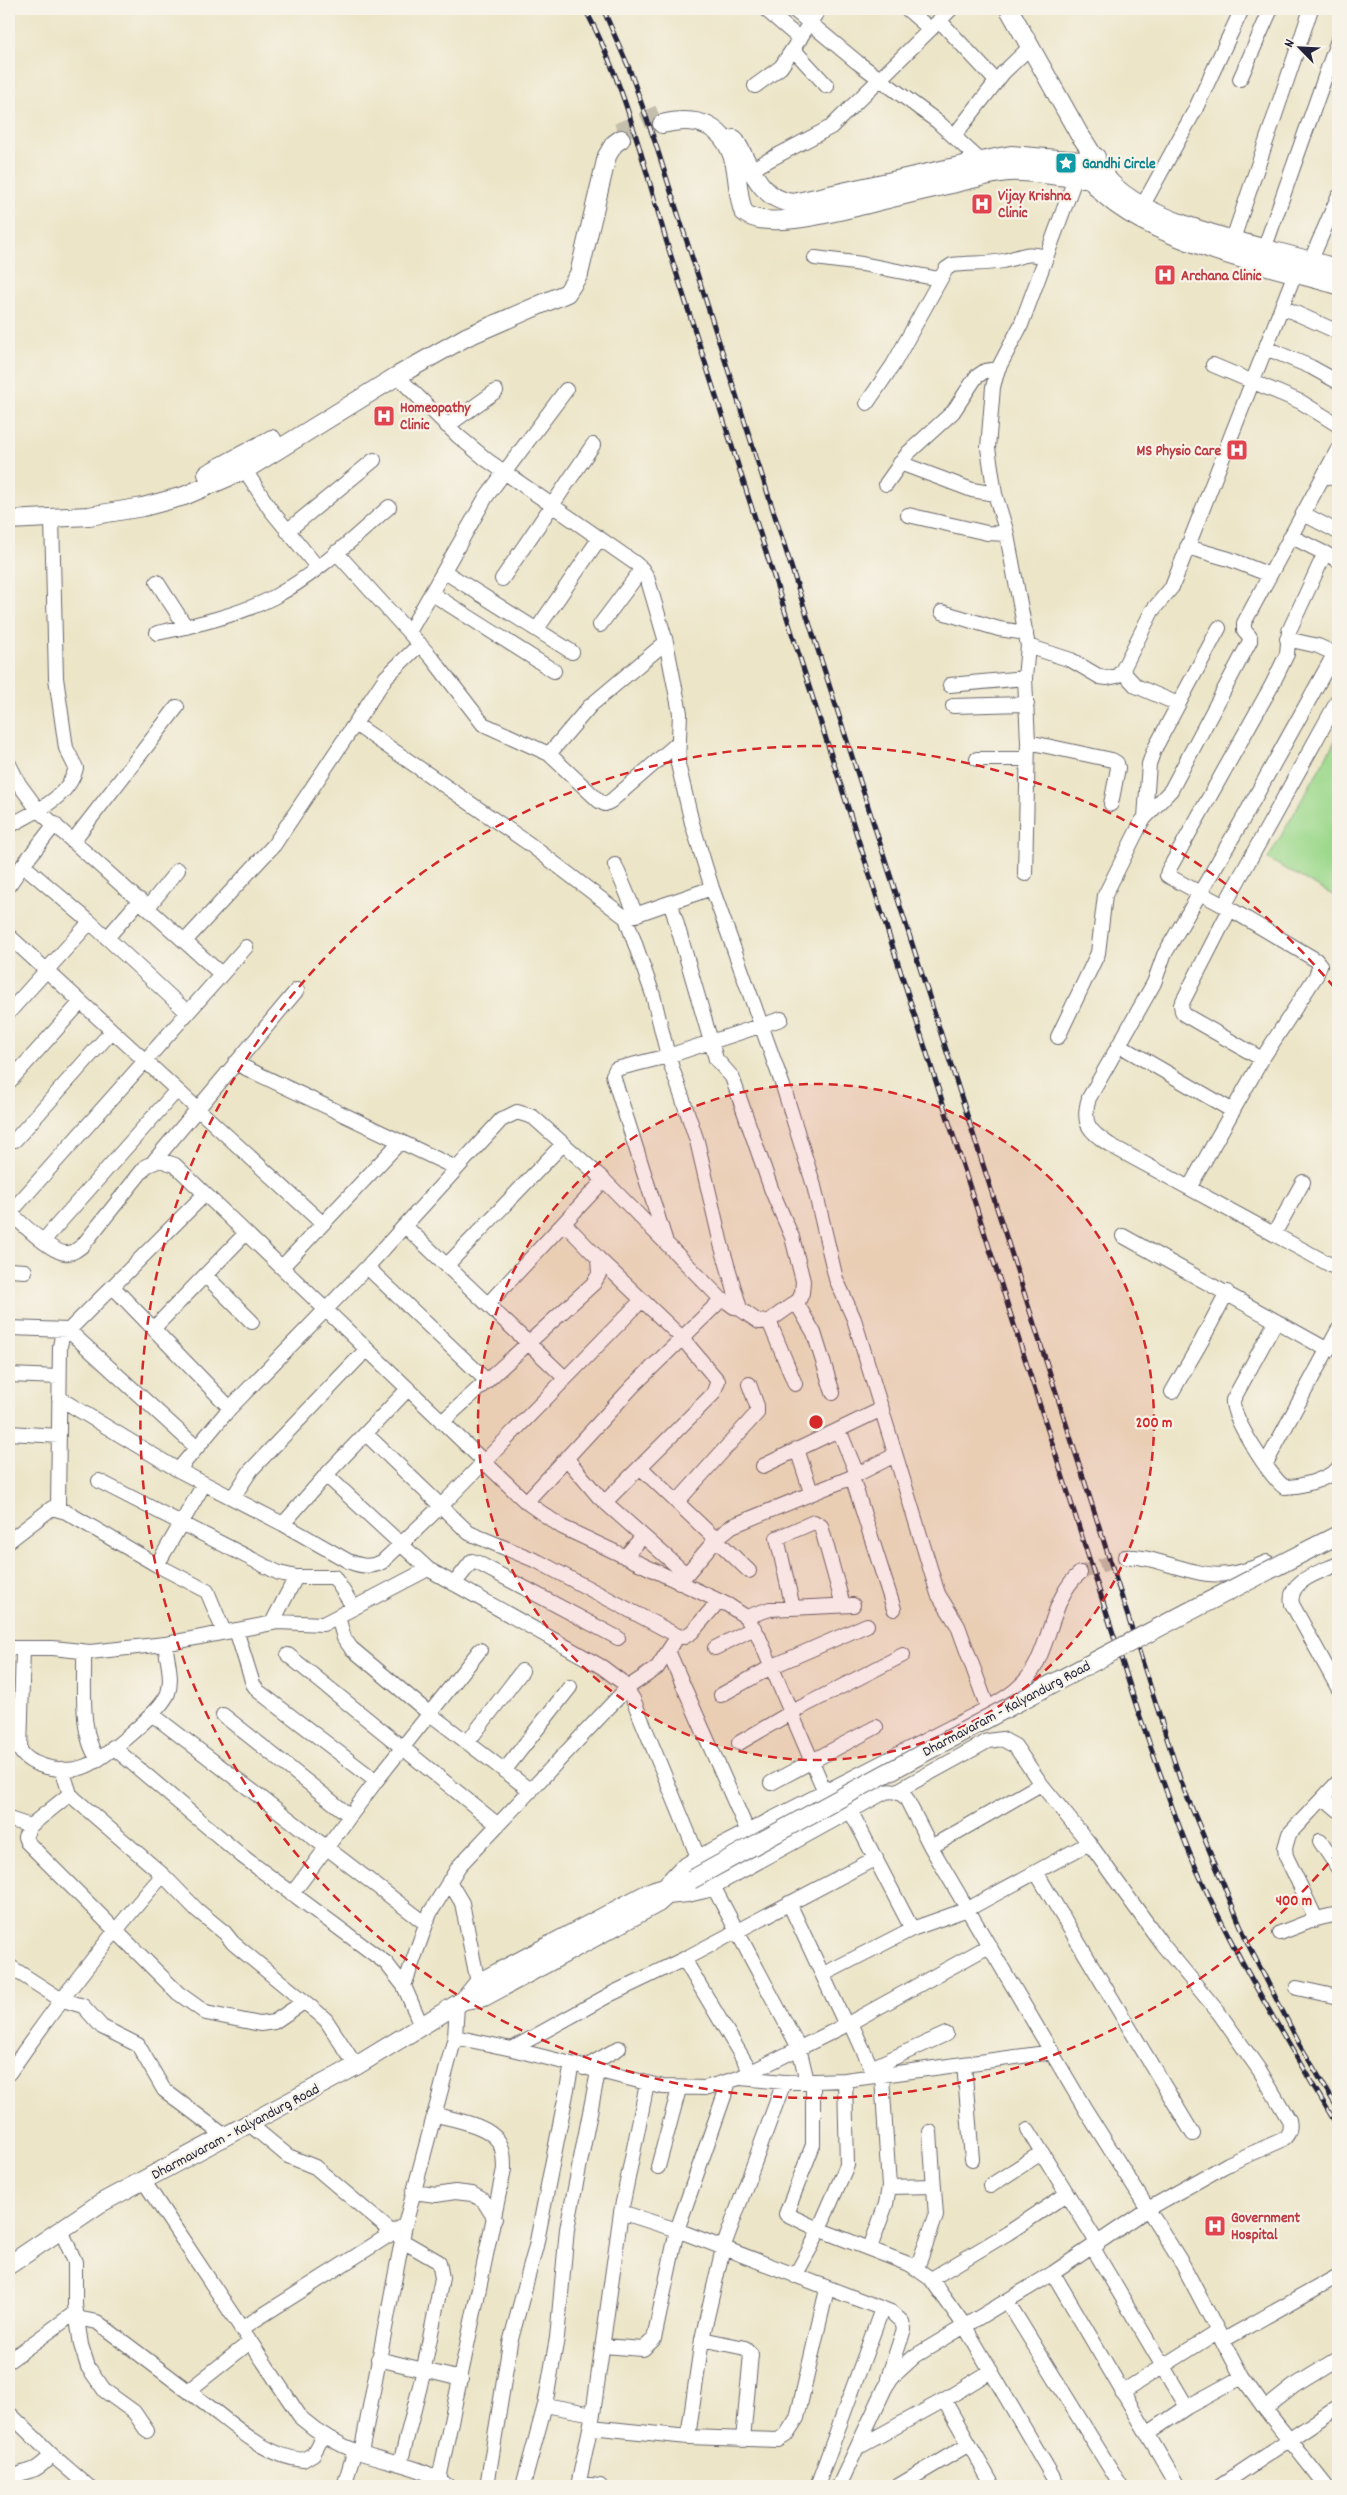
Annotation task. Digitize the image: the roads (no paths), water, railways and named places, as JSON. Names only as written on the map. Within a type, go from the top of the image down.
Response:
[{"type":"main road","points":[[1009,9],[1079,134],[1078,151],[1088,159],[1090,178],[1102,194],[1155,228],[1262,255],[1311,260],[1338,269]]},
{"type":"main road","points":[[1088,159],[1010,155],[980,160],[793,203],[780,202],[768,195],[724,124],[717,117],[688,108],[660,119],[688,120],[709,126],[718,133],[732,157],[743,211],[751,217],[789,221],[994,174],[1022,172],[1090,178],[1117,188],[1143,205],[1201,230],[1233,239],[1295,273],[1338,285]]},
{"type":"main road","points":[[9,513],[69,509],[148,496],[213,472],[262,446],[389,367],[472,321],[560,284],[569,273],[595,161],[603,144],[619,135],[607,156],[579,274],[567,293],[466,337],[397,376],[246,470],[179,498],[143,507],[52,519],[9,520]]},
{"type":"main road","name":"Dharmavaram - Kalyandurg Road","points":[[460,2002],[484,1998],[674,1887],[958,1733],[1200,1605],[1338,1535]]},
{"type":"main road","name":"Dharmavaram - Kalyandurg Road","points":[[9,2266],[99,2204],[356,2066],[460,2002],[478,1983],[674,1887]]},
{"type":"street","points":[[764,9],[796,44],[827,86]]},
{"type":"street","points":[[792,9],[954,136],[994,174]]},
{"type":"street","points":[[755,86],[781,66],[818,9]]},
{"type":"street","points":[[907,9],[935,24],[996,81]]},
{"type":"street","points":[[752,169],[831,127],[951,9]]},
{"type":"street","points":[[1143,205],[1195,110],[1241,9],[1247,9]]},
{"type":"street","points":[[1240,79],[1271,9]]},
{"type":"street","points":[[1233,239],[1311,9]]},
{"type":"street","points":[[1262,255],[1338,40]]},
{"type":"street","points":[[954,136],[996,81],[1030,47]]},
{"type":"street","points":[[1025,874],[1028,742],[1025,678],[1027,640],[1007,534],[995,494],[988,448],[993,387],[998,369],[1021,325],[1046,257],[1090,178]]},
{"type":"street","points":[[1311,260],[1338,197]]},
{"type":"street","points":[[868,403],[893,364],[938,279],[946,268],[952,265],[1003,261],[1032,253],[1046,257]]},
{"type":"street","points":[[815,258],[862,264],[938,279]]},
{"type":"street","points":[[942,612],[999,629],[1027,640],[1071,660],[1100,677],[1117,676],[1122,671],[1152,611],[1172,587],[1295,273]]},
{"type":"street","points":[[1282,307],[1338,332]]},
{"type":"street","points":[[1266,348],[1311,367],[1338,382]]},
{"type":"street","points":[[1213,365],[1302,402],[1338,425]]},
{"type":"street","points":[[886,484],[913,447],[953,412],[980,373],[998,369]]},
{"type":"street","points":[[397,376],[447,426],[504,472],[642,570],[666,642],[680,714],[679,770],[692,824],[760,1027],[783,1086],[814,1186],[836,1279],[854,1318],[938,1594],[958,1626],[988,1708]]},
{"type":"street","points":[[409,632],[445,572],[480,506],[566,390]]},
{"type":"street","points":[[447,426],[496,391]]},
{"type":"street","points":[[502,579],[551,504],[593,445]]},
{"type":"street","points":[[1058,1037],[1098,953],[1105,895],[1145,817],[1171,790],[1250,640],[1243,627],[1338,449]]},
{"type":"street","points":[[288,531],[374,460]]},
{"type":"street","points":[[900,463],[972,490],[995,494]]},
{"type":"street","points":[[246,470],[270,509],[318,568]]},
{"type":"street","points":[[1326,474],[1338,481]]},
{"type":"street","points":[[157,633],[186,627],[272,598],[318,568],[389,507]]},
{"type":"street","points":[[1304,514],[1338,532]]},
{"type":"street","points":[[908,515],[987,533],[1007,534]]},
{"type":"street","points":[[9,826],[58,797],[76,768],[66,748],[56,678],[52,519]]},
{"type":"street","points":[[1292,537],[1338,560]]},
{"type":"street","points":[[537,629],[599,539]]},
{"type":"street","points":[[1187,548],[1229,559],[1270,575]]},
{"type":"street","points":[[336,552],[420,644],[483,724],[549,754],[599,801],[605,804],[611,801],[679,742]]},
{"type":"street","points":[[1190,1188],[1262,1059],[1316,976],[1320,965],[1316,960],[1227,907],[1200,894],[1167,874],[1272,685],[1287,654],[1287,639],[1325,553]]},
{"type":"street","points":[[600,625],[642,570]]},
{"type":"street","points":[[445,572],[572,652]]},
{"type":"street","points":[[157,582],[186,627]]},
{"type":"street","points":[[431,593],[554,671]]},
{"type":"street","points":[[1145,817],[1151,756],[1218,628]]},
{"type":"street","points":[[1287,639],[1318,646],[1337,654],[1164,955],[1154,983],[1089,1098],[1085,1110],[1085,1120],[1091,1130],[1105,1142],[1338,1269]]},
{"type":"street","points":[[549,754],[590,706],[666,642]]},
{"type":"street","points":[[185,941],[274,845],[386,677],[420,644]]},
{"type":"street","points":[[1122,671],[1136,686],[1178,704]]},
{"type":"street","points":[[950,685],[1025,678]]},
{"type":"street","points":[[1262,1059],[1186,1015],[1182,1011],[1181,1005],[1227,907],[1338,700]]},
{"type":"street","points":[[953,706],[1027,704]]},
{"type":"street","points":[[73,841],[177,707]]},
{"type":"street","points":[[355,724],[528,843],[631,917]]},
{"type":"street","points":[[1028,742],[1112,760],[1117,763],[1111,804]]},
{"type":"street","points":[[977,759],[1027,759]]},
{"type":"street","points":[[10,770],[38,810],[221,974]]},
{"type":"street","points":[[9,885],[55,824]]},
{"type":"street","points":[[615,864],[653,995],[668,1056],[696,1141],[721,1244],[739,1305],[737,1307]]},
{"type":"street","points":[[24,865],[90,922],[188,1012]]},
{"type":"street","points":[[107,938],[178,870]]},
{"type":"street","points":[[631,917],[712,888]]},
{"type":"street","points":[[178,1470],[230,1408],[367,1267],[501,1120],[516,1112],[533,1117],[604,1180],[722,1300],[737,1307],[759,1322],[769,1321],[796,1302],[802,1293],[803,1281],[792,1238],[772,1191],[732,1077],[716,1059],[671,904]]},
{"type":"street","points":[[9,1012],[48,971],[90,922]]},
{"type":"street","points":[[9,936],[322,1223]]},
{"type":"street","points":[[246,947],[9,1213],[60,1252],[66,1253],[78,1249],[146,1166],[154,1161],[297,990]]},
{"type":"street","points":[[9,1082],[82,1002]]},
{"type":"street","points":[[667,1243],[613,1075],[616,1069],[668,1056],[781,1019]]},
{"type":"street","points":[[15,1140],[112,1031]]},
{"type":"street","points":[[1119,1045],[1233,1110]]},
{"type":"street","points":[[235,1063],[456,1168]]},
{"type":"street","points":[[43,1240],[177,1090]]},
{"type":"street","points":[[282,1267],[401,1141]]},
{"type":"street","points":[[447,1265],[563,1144]]},
{"type":"street","points":[[154,1161],[168,1161],[175,1165],[526,1502],[562,1527],[625,1557],[682,1578]]},
{"type":"street","points":[[488,1304],[604,1180]]},
{"type":"street","points":[[1274,1234],[1303,1182]]},
{"type":"street","points":[[58,1508],[60,1346],[62,1337],[206,1194]]},
{"type":"street","points":[[564,1224],[682,1338],[718,1381],[713,1394],[605,1502]]},
{"type":"street","points":[[405,1226],[565,1378]]},
{"type":"street","points":[[154,1328],[246,1233]]},
{"type":"street","points":[[1123,1236],[1227,1292],[1328,1350]]},
{"type":"street","points":[[442,1422],[594,1282],[598,1274],[598,1258]]},
{"type":"street","points":[[367,1267],[486,1380]]},
{"type":"street","points":[[9,1270],[25,1271]]},
{"type":"street","points":[[206,1276],[252,1322]]},
{"type":"street","points":[[113,1287],[230,1408]]},
{"type":"street","points":[[1172,1392],[1227,1292]]},
{"type":"street","points":[[59,1398],[204,1484],[233,1497],[356,1565],[374,1566],[382,1562],[441,1506],[642,1300]]},
{"type":"street","points":[[526,1502],[633,1386],[722,1300]]},
{"type":"street","points":[[796,1302],[814,1333],[834,1393]]},
{"type":"street","points":[[769,1321],[795,1384]]},
{"type":"street","points":[[1276,1321],[1233,1400],[1232,1406],[1265,1464],[1284,1487],[1292,1487],[1328,1476],[1338,1469]]},
{"type":"street","points":[[9,1328],[68,1330],[196,1447]]},
{"type":"street","points":[[1265,1464],[1338,1330]]},
{"type":"street","points":[[233,1497],[251,1470],[367,1349]]},
{"type":"street","points":[[9,1375],[60,1377]]},
{"type":"street","points":[[678,1502],[757,1413],[757,1406],[749,1384]]},
{"type":"street","points":[[283,1524],[326,1474],[408,1390]]},
{"type":"street","points":[[763,1466],[882,1409]]},
{"type":"street","points":[[839,1430],[855,1476],[894,1609]]},
{"type":"street","points":[[9,1433],[59,1436]]},
{"type":"street","points":[[366,1434],[469,1534],[539,1562],[678,1636],[684,1637],[692,1632],[718,1602]]},
{"type":"street","points":[[797,1449],[811,1492]]},
{"type":"street","points":[[682,1578],[717,1538],[732,1526],[811,1492],[855,1476],[895,1456]]},
{"type":"street","points":[[567,1459],[605,1502],[643,1536],[682,1578],[718,1602],[728,1605],[750,1623],[773,1666],[825,1792]]},
{"type":"street","points":[[640,1467],[717,1538],[749,1571]]},
{"type":"street","points":[[326,1474],[428,1569],[602,1668],[627,1688],[698,1857]]},
{"type":"street","points":[[99,1481],[279,1573],[296,1577],[334,1577],[354,1608]]},
{"type":"street","points":[[156,1565],[204,1484]]},
{"type":"street","points":[[9,1541],[46,1512],[52,1508],[58,1508],[156,1565],[207,1591],[230,1631],[253,1684],[258,1691],[376,1781]]},
{"type":"street","points":[[715,1648],[770,1609],[793,1608],[848,1605],[821,1526],[814,1522],[777,1538],[793,1608]]},
{"type":"street","points":[[1125,1557],[1144,1557],[1206,1574],[1231,1575],[1269,1562],[1338,1526]]},
{"type":"street","points":[[625,1557],[643,1536]]},
{"type":"street","points":[[454,1584],[472,1561],[618,1638]]},
{"type":"street","points":[[1338,1564],[1301,1582],[1292,1590],[1291,1597],[1292,1604],[1338,1688]]},
{"type":"street","points":[[164,1644],[170,1681],[165,1701],[152,1715],[98,1759],[85,1767],[62,1769],[28,1760],[20,1750],[16,1649],[53,1648],[84,1652],[164,1644],[272,1623],[323,1624],[428,1569]]},
{"type":"street","points":[[885,2388],[892,2377],[915,2356],[1053,2273],[1148,2209],[1228,2164],[1282,2140],[1287,2136],[1290,2126],[1289,2120],[1260,2070],[1224,2020],[1156,1937],[1089,1843],[1010,1742],[996,1738],[897,1791],[885,1792],[850,1810],[713,1886],[688,1895],[674,1887],[680,1868],[698,1857],[747,1830],[988,1708],[1017,1689],[1031,1673],[1044,1648],[1068,1586],[1080,1574]]},
{"type":"street","points":[[272,1623],[296,1577]]},
{"type":"street","points":[[338,1616],[344,1638],[351,1648],[430,1714],[530,1791]]},
{"type":"street","points":[[720,1695],[773,1666],[867,1625]]},
{"type":"street","points":[[404,1986],[425,1923],[449,1881],[464,1860],[627,1688],[657,1668],[669,1653],[678,1636]]},
{"type":"street","points":[[292,1894],[376,1781],[480,1650]]},
{"type":"street","points":[[84,1652],[87,1735],[92,1752],[98,1759]]},
{"type":"street","points":[[669,1653],[747,1830]]},
{"type":"street","points":[[288,1655],[403,1746],[498,1825]]},
{"type":"street","points":[[739,1743],[792,1712],[903,1655]]},
{"type":"street","points":[[467,1743],[522,1671]]},
{"type":"street","points":[[504,1771],[570,1687]]},
{"type":"street","points":[[152,1715],[425,1923]]},
{"type":"street","points":[[223,1715],[350,1816]]},
{"type":"street","points":[[770,1783],[876,1727]]},
{"type":"street","points":[[113,1747],[242,1856],[386,1963],[404,1986],[422,2025]]},
{"type":"street","points":[[62,1769],[70,1794],[163,1875],[197,1910],[225,1933],[233,1943],[326,2020],[356,2066]]},
{"type":"street","points":[[1316,1918],[1286,1856],[1285,1848],[1289,1834],[1338,1782]]},
{"type":"street","points":[[931,1847],[1041,1784]]},
{"type":"street","points":[[897,1791],[906,1798],[931,1847],[1085,2109],[1183,2265],[1242,2377],[1326,2486]]},
{"type":"street","points":[[70,1794],[30,1826],[25,1837],[27,1842],[178,1992],[206,2013],[267,2024],[304,2002]]},
{"type":"street","points":[[1324,1798],[1338,1810]]},
{"type":"street","points":[[850,1810],[912,1929]]},
{"type":"street","points":[[9,1819],[30,1826]]},
{"type":"street","points":[[1320,1841],[1338,1868]]},
{"type":"street","points":[[824,1974],[912,1929],[968,1909],[1089,1843]]},
{"type":"street","points":[[512,2049],[611,1994],[684,1959],[876,1858]]},
{"type":"street","points":[[1036,1872],[1193,2134]]},
{"type":"street","points":[[9,2073],[60,1999],[115,1929],[163,1875]]},
{"type":"street","points":[[449,1881],[462,1903],[478,1983]]},
{"type":"street","points":[[713,1886],[799,2048],[810,2081],[813,2145],[786,2214],[818,2229],[917,2268],[931,2279],[964,2325],[1058,2486]]},
{"type":"street","points":[[789,1903],[848,2024],[876,2074],[889,2188],[886,2204],[870,2248]]},
{"type":"street","points":[[1280,1933],[1316,1918],[1338,1914]]},
{"type":"street","points":[[454,2037],[512,2049],[647,2084],[679,2089],[705,2088],[740,2077],[848,2024],[990,1946]]},
{"type":"street","points":[[603,2346],[635,2350],[649,2346],[656,2332],[677,2230],[740,2077],[684,1959]]},
{"type":"street","points":[[9,1966],[60,1999],[83,2006],[102,2026],[138,2045],[164,2090],[225,2136]]},
{"type":"street","points":[[1297,1988],[1338,1997]]},
{"type":"street","points":[[344,2486],[358,2452],[378,2359],[399,2233],[413,2192],[434,2114],[454,2037],[460,2002]]},
{"type":"street","points":[[876,2074],[946,2034]]},
{"type":"street","points":[[578,2066],[619,2048]]},
{"type":"street","points":[[740,2077],[784,2082],[845,2080],[876,2074],[1053,2052]]},
{"type":"street","points":[[964,2064],[972,2159]]},
{"type":"street","points":[[487,2486],[510,2343],[536,2246],[578,2066]]},
{"type":"street","points":[[523,2486],[545,2405],[557,2338],[567,2229],[598,2072]]},
{"type":"street","points":[[795,2276],[847,2165],[845,2080]]},
{"type":"street","points":[[688,2437],[702,2339],[723,2248],[784,2082]]},
{"type":"street","points":[[600,2486],[578,2485],[592,2420],[621,2212],[647,2084]]},
{"type":"street","points":[[658,2167],[679,2089]]},
{"type":"street","points":[[143,2180],[301,2418],[323,2436],[358,2452],[400,2464],[439,2484],[495,2219],[504,2169],[504,2154],[499,2142],[489,2133],[434,2114]]},
{"type":"street","points":[[248,2123],[288,2156],[315,2168],[436,2259],[442,2271],[424,2370],[400,2464]]},
{"type":"street","points":[[1028,2130],[1067,2194],[1187,2407]]},
{"type":"street","points":[[917,2268],[936,2216],[930,2132]]},
{"type":"street","points":[[990,2186],[1041,2153]]},
{"type":"street","points":[[889,2188],[934,2186]]},
{"type":"street","points":[[413,2192],[436,2195],[455,2192],[472,2194],[483,2200],[495,2219]]},
{"type":"street","points":[[931,2279],[1008,2233],[1067,2194]]},
{"type":"street","points":[[621,2212],[677,2230],[897,2316],[904,2329],[885,2388],[839,2486]]},
{"type":"street","points":[[61,2230],[75,2262],[77,2315],[84,2356],[92,2376],[105,2391],[134,2412],[147,2431]]},
{"type":"street","points":[[241,2329],[399,2233]]},
{"type":"street","points":[[1053,2273],[1178,2486]]},
{"type":"street","points":[[1122,2392],[1163,2365],[1338,2276]]},
{"type":"street","points":[[545,2405],[592,2420],[688,2437],[778,2440],[794,2427],[827,2289]]},
{"type":"street","points":[[1007,2301],[1121,2486]]},
{"type":"street","points":[[816,2486],[882,2309]]},
{"type":"street","points":[[10,2360],[77,2315]]},
{"type":"street","points":[[77,2315],[97,2322],[245,2436],[296,2460],[308,2458],[323,2436]]},
{"type":"street","points":[[702,2339],[750,2349],[743,2440]]},
{"type":"street","points":[[188,2391],[250,2342]]},
{"type":"street","points":[[378,2359],[461,2378]]},
{"type":"street","points":[[1265,2409],[1294,2386],[1338,2359]]},
{"type":"street","points":[[857,2448],[944,2400],[991,2371]]},
{"type":"street","points":[[1147,2434],[1187,2407],[1242,2377]]},
{"type":"street","points":[[944,2400],[993,2486]]},
{"type":"street","points":[[1220,2486],[1290,2441],[1338,2407]]},
{"type":"street","points":[[9,2413],[80,2484]]},
{"type":"street","points":[[898,2486],[969,2444]]},
{"type":"street","points":[[9,2482],[24,2470],[35,2469],[52,2455]]},
{"type":"tunnel","points":[[618,132],[659,114]]},
{"type":"tunnel","points":[[1080,1573],[1125,1557]]},
{"type":"railway","points":[[585,9],[612,66],[623,96],[669,250],[1138,1711],[1163,1782],[1190,1854],[1240,1959],[1338,2127]]},
{"type":"railway","points":[[603,9],[629,68],[655,142],[1181,1782],[1249,1946],[1300,2045],[1338,2109]]},
{"type":"place","name":"Gandhi Circle","points":[[1066,163]]},
{"type":"place","name":"Vijay Krishna Clinic","points":[[982,204]]},
{"type":"place","name":"Archana Clinic","points":[[1165,275]]},
{"type":"place","name":"Homeopathy Clinic","points":[[384,416]]},
{"type":"place","name":"MS Physio Care","points":[[1237,450]]},
{"type":"place","name":"Government Hospital","points":[[1215,2226]]}]
